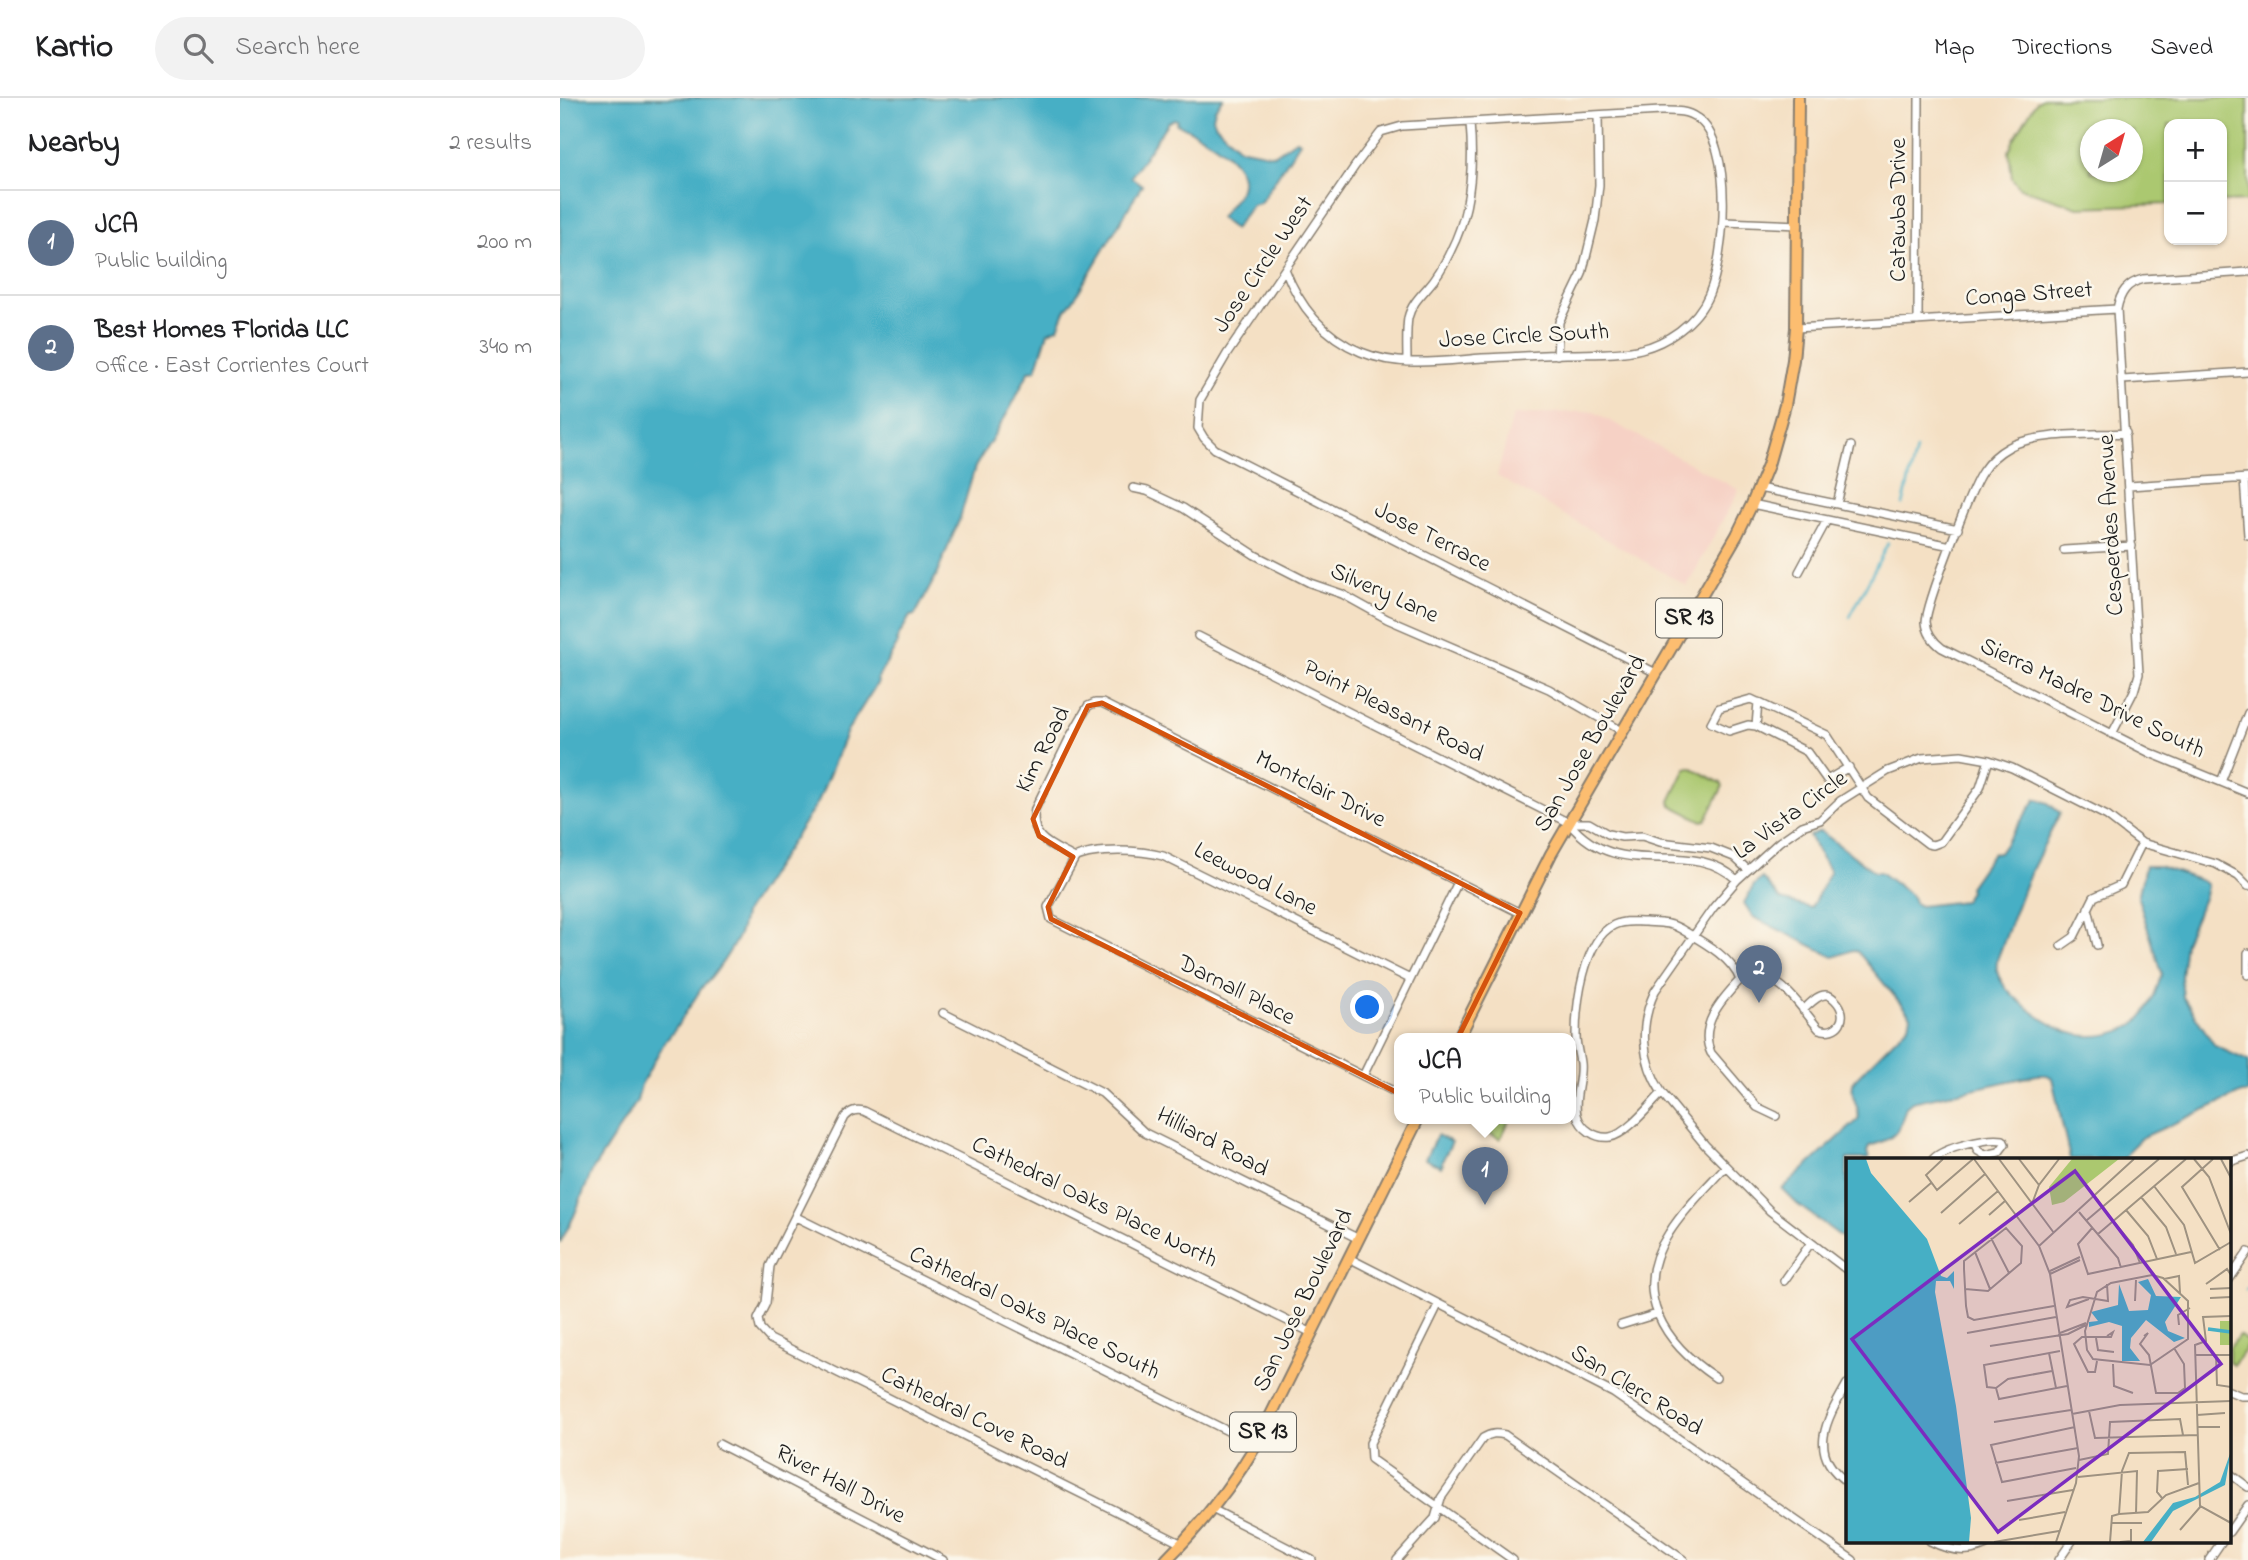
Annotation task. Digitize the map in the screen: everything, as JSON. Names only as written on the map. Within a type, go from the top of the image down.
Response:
[{"type":"main road","name":"San Jose Boulevard","points":[[1461,1033],[1520,913],[1569,823],[1737,535],[1768,465],[1785,405],[1796,328],[1798,98]]},
{"type":"main road","name":"San Jose Boulevard","points":[[1166,1560],[1212,1509],[1256,1445],[1416,1124]]},
{"type":"street","name":"Catawba Drive","points":[[1918,321],[1919,98]]},
{"type":"street","name":"Jose Circle South","points":[[1285,269],[1299,300],[1314,320],[1363,353],[1387,360],[1408,362],[1622,352],[1639,349],[1676,334],[1690,321],[1709,294],[1717,266],[1724,222],[1723,190],[1710,132],[1699,120],[1683,111],[1598,115]]},
{"type":"street","points":[[1408,362],[1408,317],[1417,300],[1439,272],[1457,239],[1464,217],[1473,153],[1470,123],[1598,115],[1599,185],[1595,220],[1582,274],[1559,321],[1557,355]]},
{"type":"street","name":"Jose Circle West","points":[[1198,428],[1200,400],[1227,354],[1381,132],[1402,126],[1470,123]]},
{"type":"street","points":[[1724,222],[1798,225]]},
{"type":"street","name":"Conga Street","points":[[1796,328],[2117,309],[2123,291],[2135,281],[2248,272]]},
{"type":"street","name":"Cesperdes Avenue","points":[[2112,734],[2134,691],[2139,674],[2117,309]]},
{"type":"street","points":[[2122,380],[2248,372]]},
{"type":"street","name":"Jose Terrace","points":[[1198,428],[1203,438],[1215,449],[1656,673]]},
{"type":"street","points":[[1752,504],[1951,546],[1981,473],[1990,461],[2009,447],[2037,438],[2126,433]]},
{"type":"street","points":[[1837,504],[1851,446]]},
{"type":"street","points":[[2129,486],[2246,478],[2248,535]]},
{"type":"street","name":"Silvery Lane","points":[[1133,488],[1147,491],[1183,508],[1255,555],[1310,583],[1342,594],[1387,619],[1549,689],[1622,731]]},
{"type":"street","points":[[1759,488],[1958,529]]},
{"type":"street","points":[[1799,572],[1827,520]]},
{"type":"street","name":"Sierra Madre Drive South","points":[[1951,546],[1927,615],[1927,628],[1935,643],[2150,753],[2248,793]]},
{"type":"street","points":[[2064,550],[2132,546]]},
{"type":"street","name":"Point Pleasant Road","points":[[1198,636],[1569,823],[1580,836],[1619,856],[1694,859],[1719,866],[1737,880]]},
{"type":"street","points":[[1849,767],[1827,779],[1807,752],[1756,726],[1748,725],[1729,731],[1712,723],[1719,708],[1751,699],[1827,735],[1849,767],[1861,788],[1873,803],[1933,845],[1941,842],[1980,788],[1989,760]]},
{"type":"street","points":[[1756,726],[1758,702]]},
{"type":"street","name":"Kim Road","points":[[1075,858],[1039,836],[1033,819],[1035,809],[1064,749],[1088,706],[1102,703]]},
{"type":"street","name":"Montclair Drive","points":[[1102,703],[1520,913]]},
{"type":"street","points":[[2221,782],[2248,713]]},
{"type":"street","name":"La Vista Circle","points":[[1846,1269],[1770,1211],[1725,1167],[1662,1093],[1654,1081],[1646,1058],[1645,1023],[1655,991],[1692,936],[1737,880],[1802,826],[1820,820],[1840,801],[1898,766],[1922,758],[1951,754],[1989,760],[2042,782],[2107,816],[2142,843],[2216,864],[2238,876],[2248,886]]},
{"type":"street","name":"Point Pleasant Road","points":[[1569,823],[1589,823],[1608,834],[1622,837],[1642,836],[1657,841],[1712,848],[1734,857],[1748,870]]},
{"type":"street","points":[[1656,859],[1657,841]]},
{"type":"street","points":[[2061,947],[2074,937],[2094,897],[2121,885],[2142,843]]},
{"type":"street","points":[[1694,859],[1695,846]]},
{"type":"street","name":"Leewood Lane","points":[[1075,858],[1090,853],[1119,852],[1163,856],[1410,979]]},
{"type":"street","name":"Darnall Place","points":[[1075,858],[1048,907],[1052,919],[1056,922],[1394,1092]]},
{"type":"street","points":[[1363,1076],[1458,882]]},
{"type":"street","points":[[2088,908],[2096,944]]},
{"type":"street","points":[[1662,1093],[1622,1132],[1611,1137],[1589,1132],[1577,1115],[1580,1062],[1576,1039],[1579,993],[1589,958],[1598,941],[1610,926],[1627,921],[1672,924],[1729,963],[1740,980]]},
{"type":"street","points":[[2248,953],[2248,975]]},
{"type":"street","points":[[1776,1116],[1757,1107],[1712,1054],[1707,1045],[1707,1027],[1740,980],[1758,977],[1767,978],[1783,987],[1819,1029],[1826,1032],[1833,1029],[1844,1015],[1843,1009],[1833,998],[1826,995],[1819,997],[1803,1010]]},
{"type":"street","name":"Hilliard Road","points":[[943,1013],[1102,1093],[1145,1133],[1359,1239]]},
{"type":"street","name":"Cathedral Oaks Place North","points":[[796,1217],[845,1117],[850,1111],[858,1109],[1312,1333]]},
{"type":"street","points":[[1934,1158],[1940,1153],[1975,1143]]},
{"type":"street","points":[[2231,1160],[2248,1156]]},
{"type":"street","points":[[1716,1378],[1682,1353],[1666,1333],[1657,1314],[1653,1280],[1660,1249],[1675,1224],[1725,1167]]},
{"type":"street","name":"Cathedral Cove Road","points":[[796,1217],[771,1266],[765,1303],[758,1319],[760,1328],[770,1339],[1182,1544]]},
{"type":"street","name":"Cathedral Oaks Place South","points":[[796,1217],[1256,1445]]},
{"type":"street","points":[[1784,1281],[1810,1244]]},
{"type":"street","points":[[2231,1277],[2248,1252]]},
{"type":"street","name":"San Clerc Road","points":[[1349,1258],[1613,1393],[1853,1560]]},
{"type":"street","points":[[1438,1305],[1370,1443],[1371,1460],[1513,1560]]},
{"type":"street","points":[[1621,1325],[1657,1314]]},
{"type":"street","points":[[1846,1386],[1823,1435],[1824,1451],[1834,1471],[1846,1481]]},
{"type":"street","points":[[2231,1392],[2248,1396]]},
{"type":"street","points":[[1397,1560],[1435,1518],[1441,1498],[1483,1438],[1498,1433],[1505,1435],[1684,1560]]},
{"type":"street","name":"River Hall Drive","points":[[719,1444],[943,1560]]},
{"type":"street","points":[[2231,1474],[2248,1487]]},
{"type":"street","points":[[2231,1529],[2248,1505]]},
{"type":"street","points":[[1212,1509],[1312,1560]]},
{"type":"street","points":[[1932,1542],[1965,1551],[1981,1548],[1991,1542]]},
{"type":"street","points":[[2059,1560],[2071,1542]]},
{"type":"street","points":[[2209,1560],[2221,1542]]},
{"type":"highlighted area","points":[[1102,703],[1520,913],[1424,1106],[1051,919],[1048,907],[1073,857],[1039,836],[1033,819],[1088,706]]},
{"type":"shaded area","points":[[1592,411],[1739,490],[1687,586],[1497,476],[1513,415]]},
{"type":"green space","points":[[2043,98],[2248,98],[2248,201],[2227,202],[2227,119],[2164,119],[2164,204],[2078,207],[2020,188],[2012,178],[2009,151],[2037,101]]},
{"type":"green space","points":[[1690,767],[1723,786],[1706,820],[1702,821],[1671,805],[1670,801],[1686,768]]},
{"type":"green space","points":[[1493,1124],[1508,1124],[1500,1139],[1489,1133]]},
{"type":"green space","points":[[2239,1335],[2248,1342],[2233,1365],[2231,1364],[2231,1346]]},
{"type":"water","points":[[560,98],[1223,98],[1215,109],[1213,118],[1216,125],[1239,148],[1274,155],[1296,140],[1300,142],[1260,203],[1252,205],[1234,229],[1220,218],[1240,191],[1242,180],[1239,169],[1221,149],[1176,123],[1177,120],[1168,122],[1131,177],[1142,185],[1065,311],[1058,328],[1048,332],[1036,370],[1029,371],[975,467],[960,518],[936,576],[915,615],[910,616],[877,679],[878,682],[847,731],[818,802],[744,914],[740,931],[729,952],[664,1043],[641,1085],[637,1101],[592,1171],[560,1243]]},
{"type":"water","points":[[2036,799],[2048,803],[2060,813],[2027,880],[1997,960],[1997,971],[2015,998],[2036,1014],[2065,1031],[2086,1036],[2119,1031],[2138,1021],[2148,1008],[2162,973],[2138,898],[2145,866],[2159,866],[2207,885],[2185,942],[2181,977],[2183,997],[2215,1046],[2248,1061],[2248,1093],[2242,1093],[2141,1138],[2125,1158],[2070,1158],[2052,1078],[2047,1075],[1912,1102],[1906,1107],[1895,1133],[1869,1146],[1869,1158],[1846,1158],[1846,1240],[1797,1204],[1782,1189],[1858,1120],[1853,1092],[1854,1080],[1909,1025],[1911,1016],[1858,952],[1853,950],[1834,957],[1753,917],[1744,903],[1754,885],[1762,878],[1781,900],[1811,908],[1830,872],[1809,836],[1820,831],[1912,896],[1914,903],[1920,906],[1964,901],[1970,891],[1969,887],[1992,854],[1999,853]]},
{"type":"water","points":[[1437,1135],[1452,1142],[1441,1167],[1425,1159]]},
{"type":"waterway","points":[[1903,505],[1916,450]]},
{"type":"waterway","points":[[1850,617],[1888,543]]},
{"type":"place","name":"Best Homes Florida LLC","points":[[1759,1003]]},
{"type":"place","name":"JCA","points":[[1485,1205]]}]
